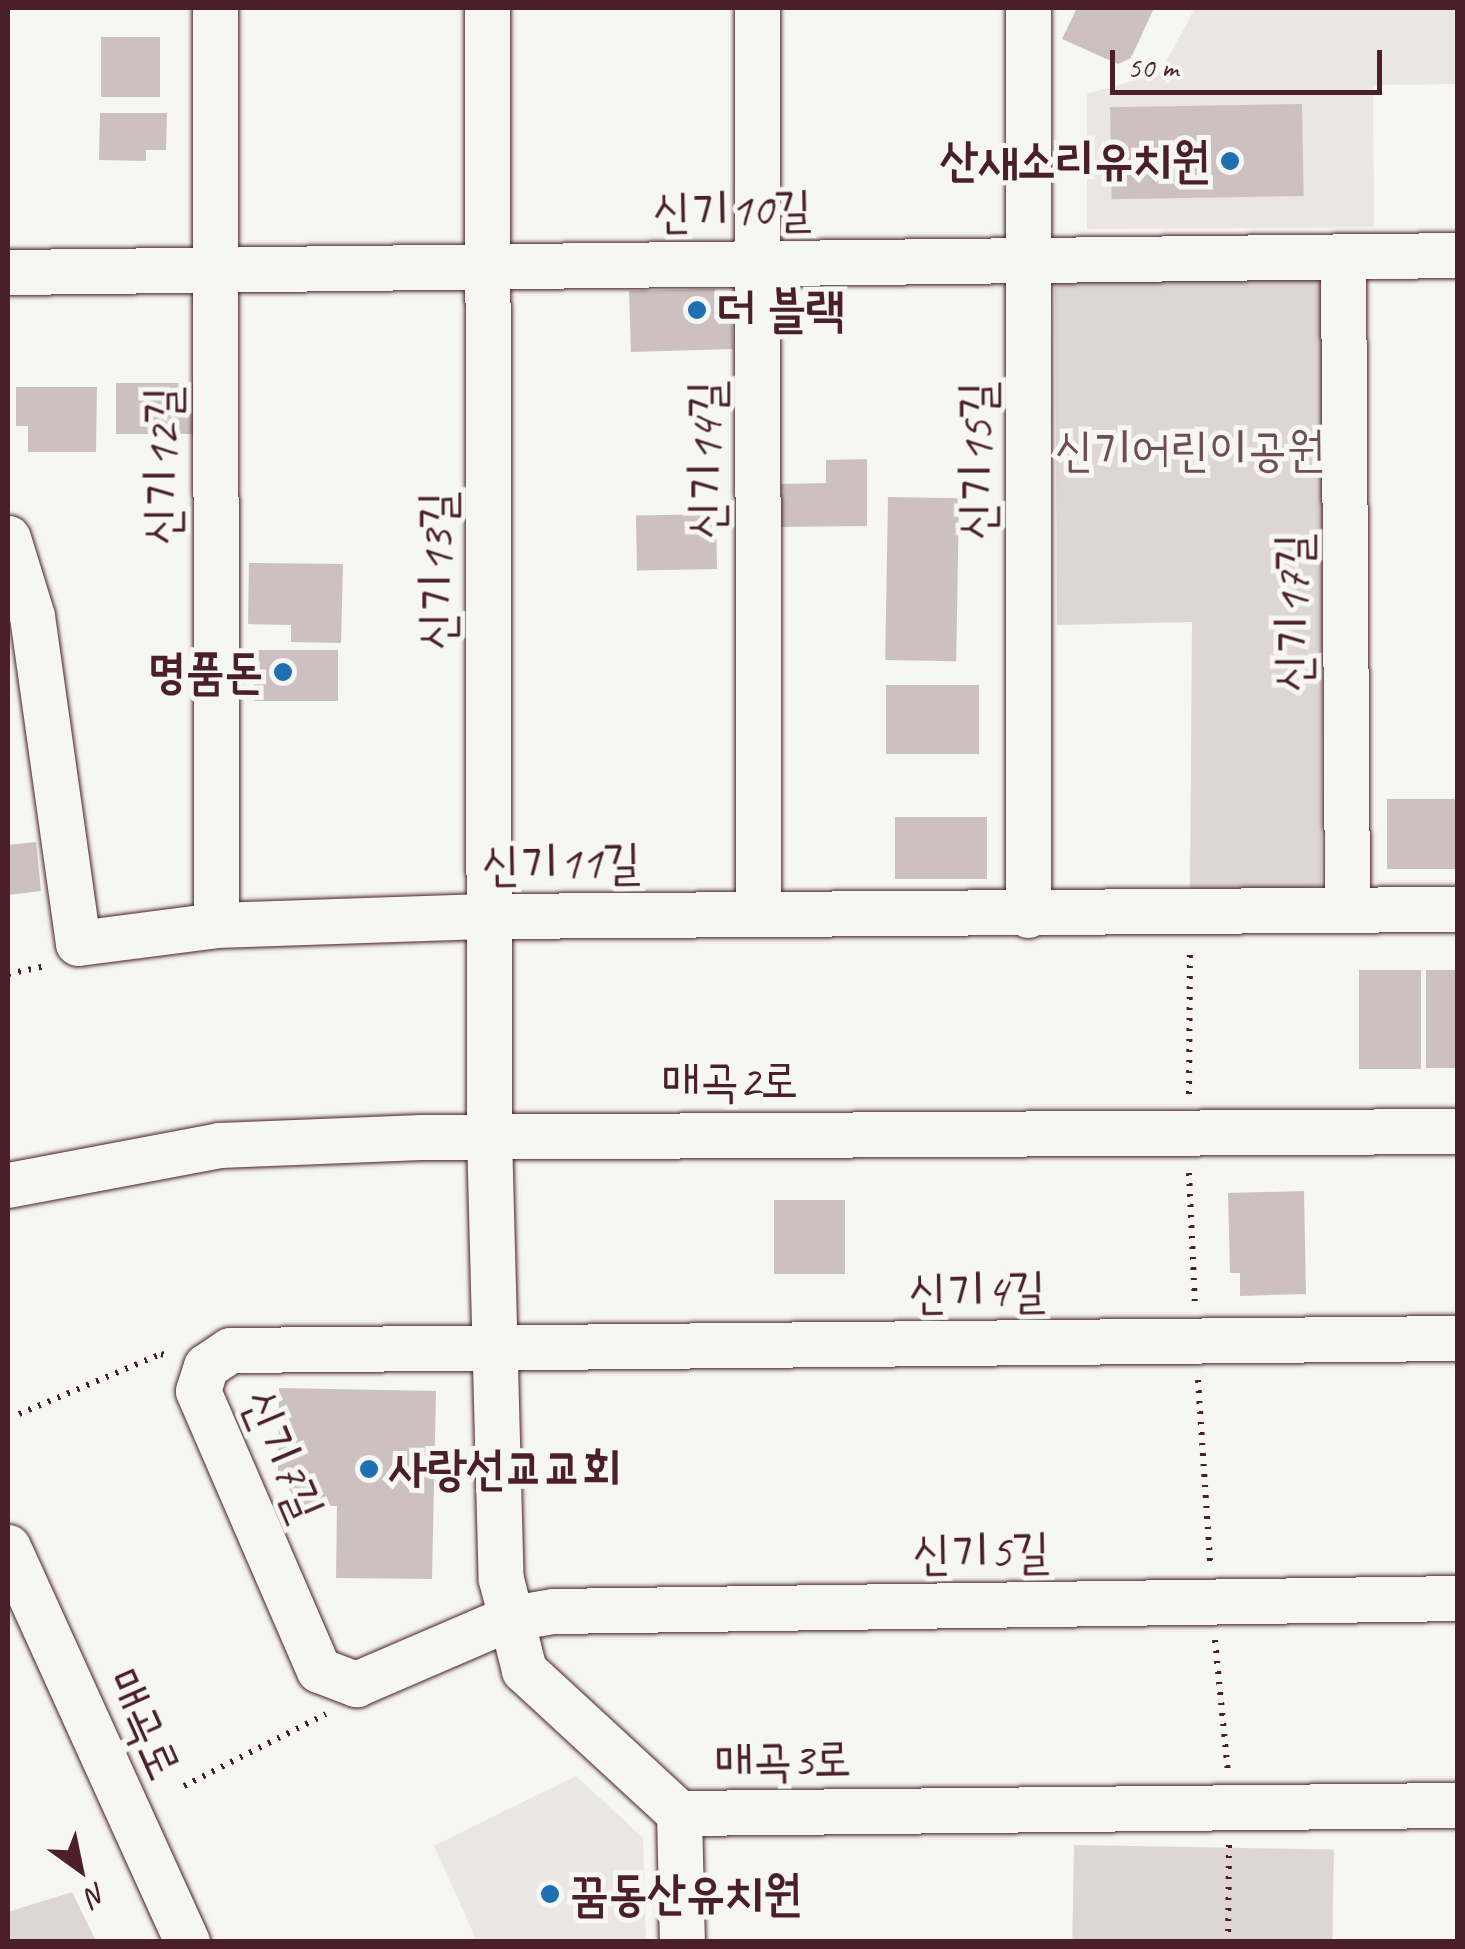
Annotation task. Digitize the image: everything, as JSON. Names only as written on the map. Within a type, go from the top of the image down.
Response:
[{"type":"street","name":"신기12길","points":[[214,8],[216,925]]},
{"type":"street","name":"신기13길","points":[[487,8],[492,916],[489,1135]]},
{"type":"street","name":"신기14길","points":[[757,8],[758,913]]},
{"type":"street","name":"신기15길","points":[[1028,8],[1028,915]]},
{"type":"street","name":"신기17길","points":[[1343,256],[1347,909]]},
{"type":"street","name":"신기10길","points":[[8,272],[1458,256]]},
{"type":"street","name":"신기11길","points":[[8,538],[32,616],[78,943],[216,925],[492,916],[1458,909]]},
{"type":"street","name":"매곡2로","points":[[8,1185],[219,1145],[489,1135],[1458,1130]]},
{"type":"street","name":"매곡3로","points":[[489,1135],[507,1620],[524,1670],[680,1813],[1458,1805]]},
{"type":"street","name":"신기4길","points":[[498,1349],[1458,1338]]},
{"type":"street","name":"신기7길","points":[[356,1684],[319,1670],[198,1391],[206,1366],[230,1350],[498,1349]]},
{"type":"street","name":"매곡로","points":[[8,1547],[187,1942]]},
{"type":"street","name":"신기5길","points":[[507,1620],[553,1611],[1458,1598]]},
{"type":"street","points":[[356,1684],[507,1620]]},
{"type":"street","points":[[680,1813],[682,1942]]},
{"type":"path","points":[[1189,1102],[1190,936]]},
{"type":"path","points":[[1189,1161],[1195,1323]]},
{"type":"path","points":[[18,1414],[162,1354],[206,1366]]},
{"type":"path","points":[[1198,1369],[1210,1580]]},
{"type":"path","points":[[1214,1624],[1230,1782]]},
{"type":"path","points":[[184,1786],[322,1718],[356,1684]]},
{"type":"path","points":[[1228,1942],[1230,1832]]},
{"type":"shaded area","name":"산새소리유치원","points":[[1195,8],[1457,8],[1457,84],[1373,85],[1374,227],[1087,229],[1087,94],[1160,73]]},
{"type":"shaded area","name":"꿈동산유치원","points":[[576,1776],[643,1838],[646,1941],[477,1941],[434,1846]]},
{"type":"green space","name":"신기어린이공원","points":[[1326,273],[1321,887],[1190,894],[1192,622],[1057,625],[1055,279]]},
{"type":"green space","points":[[1074,1845],[1334,1850],[1332,1942],[1072,1941]]},
{"type":"green space","points":[[72,1892],[96,1941],[8,1941],[8,1912]]},
{"type":"building","points":[[1077,8],[1154,8],[1131,58],[1118,64],[1062,39]]},
{"type":"building","points":[[101,37],[160,37],[160,97],[101,97]]},
{"type":"building","points":[[1302,104],[1304,196],[1112,199],[1110,107]]},
{"type":"building","points":[[100,113],[167,113],[166,150],[146,150],[146,161],[99,160]]},
{"type":"building","points":[[714,289],[732,305],[733,349],[631,352],[629,291]]},
{"type":"building","points":[[116,383],[199,383],[199,434],[116,434]]},
{"type":"building","points":[[16,387],[97,387],[96,452],[28,452],[28,426],[16,426]]},
{"type":"building","points":[[867,459],[867,526],[781,527],[781,484],[826,483],[826,460]]},
{"type":"building","points":[[888,497],[959,498],[956,661],[885,660]]},
{"type":"building","points":[[716,514],[717,569],[637,570],[636,515]]},
{"type":"building","points":[[249,563],[343,564],[341,643],[291,642],[291,625],[248,624]]},
{"type":"building","points":[[254,650],[338,650],[338,701],[254,701]]},
{"type":"building","points":[[886,685],[979,685],[979,754],[886,754]]},
{"type":"building","points":[[1387,799],[1458,799],[1458,869],[1387,869]]},
{"type":"building","points":[[895,817],[987,817],[987,879],[895,879]]},
{"type":"building","points":[[36,842],[41,891],[8,895],[8,845]]},
{"type":"building","points":[[1359,970],[1421,970],[1421,1069],[1359,1069]]},
{"type":"building","points":[[1426,970],[1458,970],[1458,1068],[1426,1068]]},
{"type":"building","points":[[1304,1191],[1306,1294],[1240,1296],[1240,1273],[1230,1273],[1228,1193]]},
{"type":"building","points":[[774,1200],[845,1200],[845,1274],[774,1274]]},
{"type":"building","points":[[279,1388],[436,1391],[432,1579],[336,1578],[337,1506],[299,1506],[278,1470]]},
{"type":"place","name":"산새소리유치원","points":[[1230,161]]},
{"type":"place","name":"더 블랙","points":[[697,310]]},
{"type":"place","name":"명품돈","points":[[283,672]]},
{"type":"place","name":"사랑선교교회","points":[[369,1469]]},
{"type":"place","name":"꿈동산유치원","points":[[550,1894]]}]
